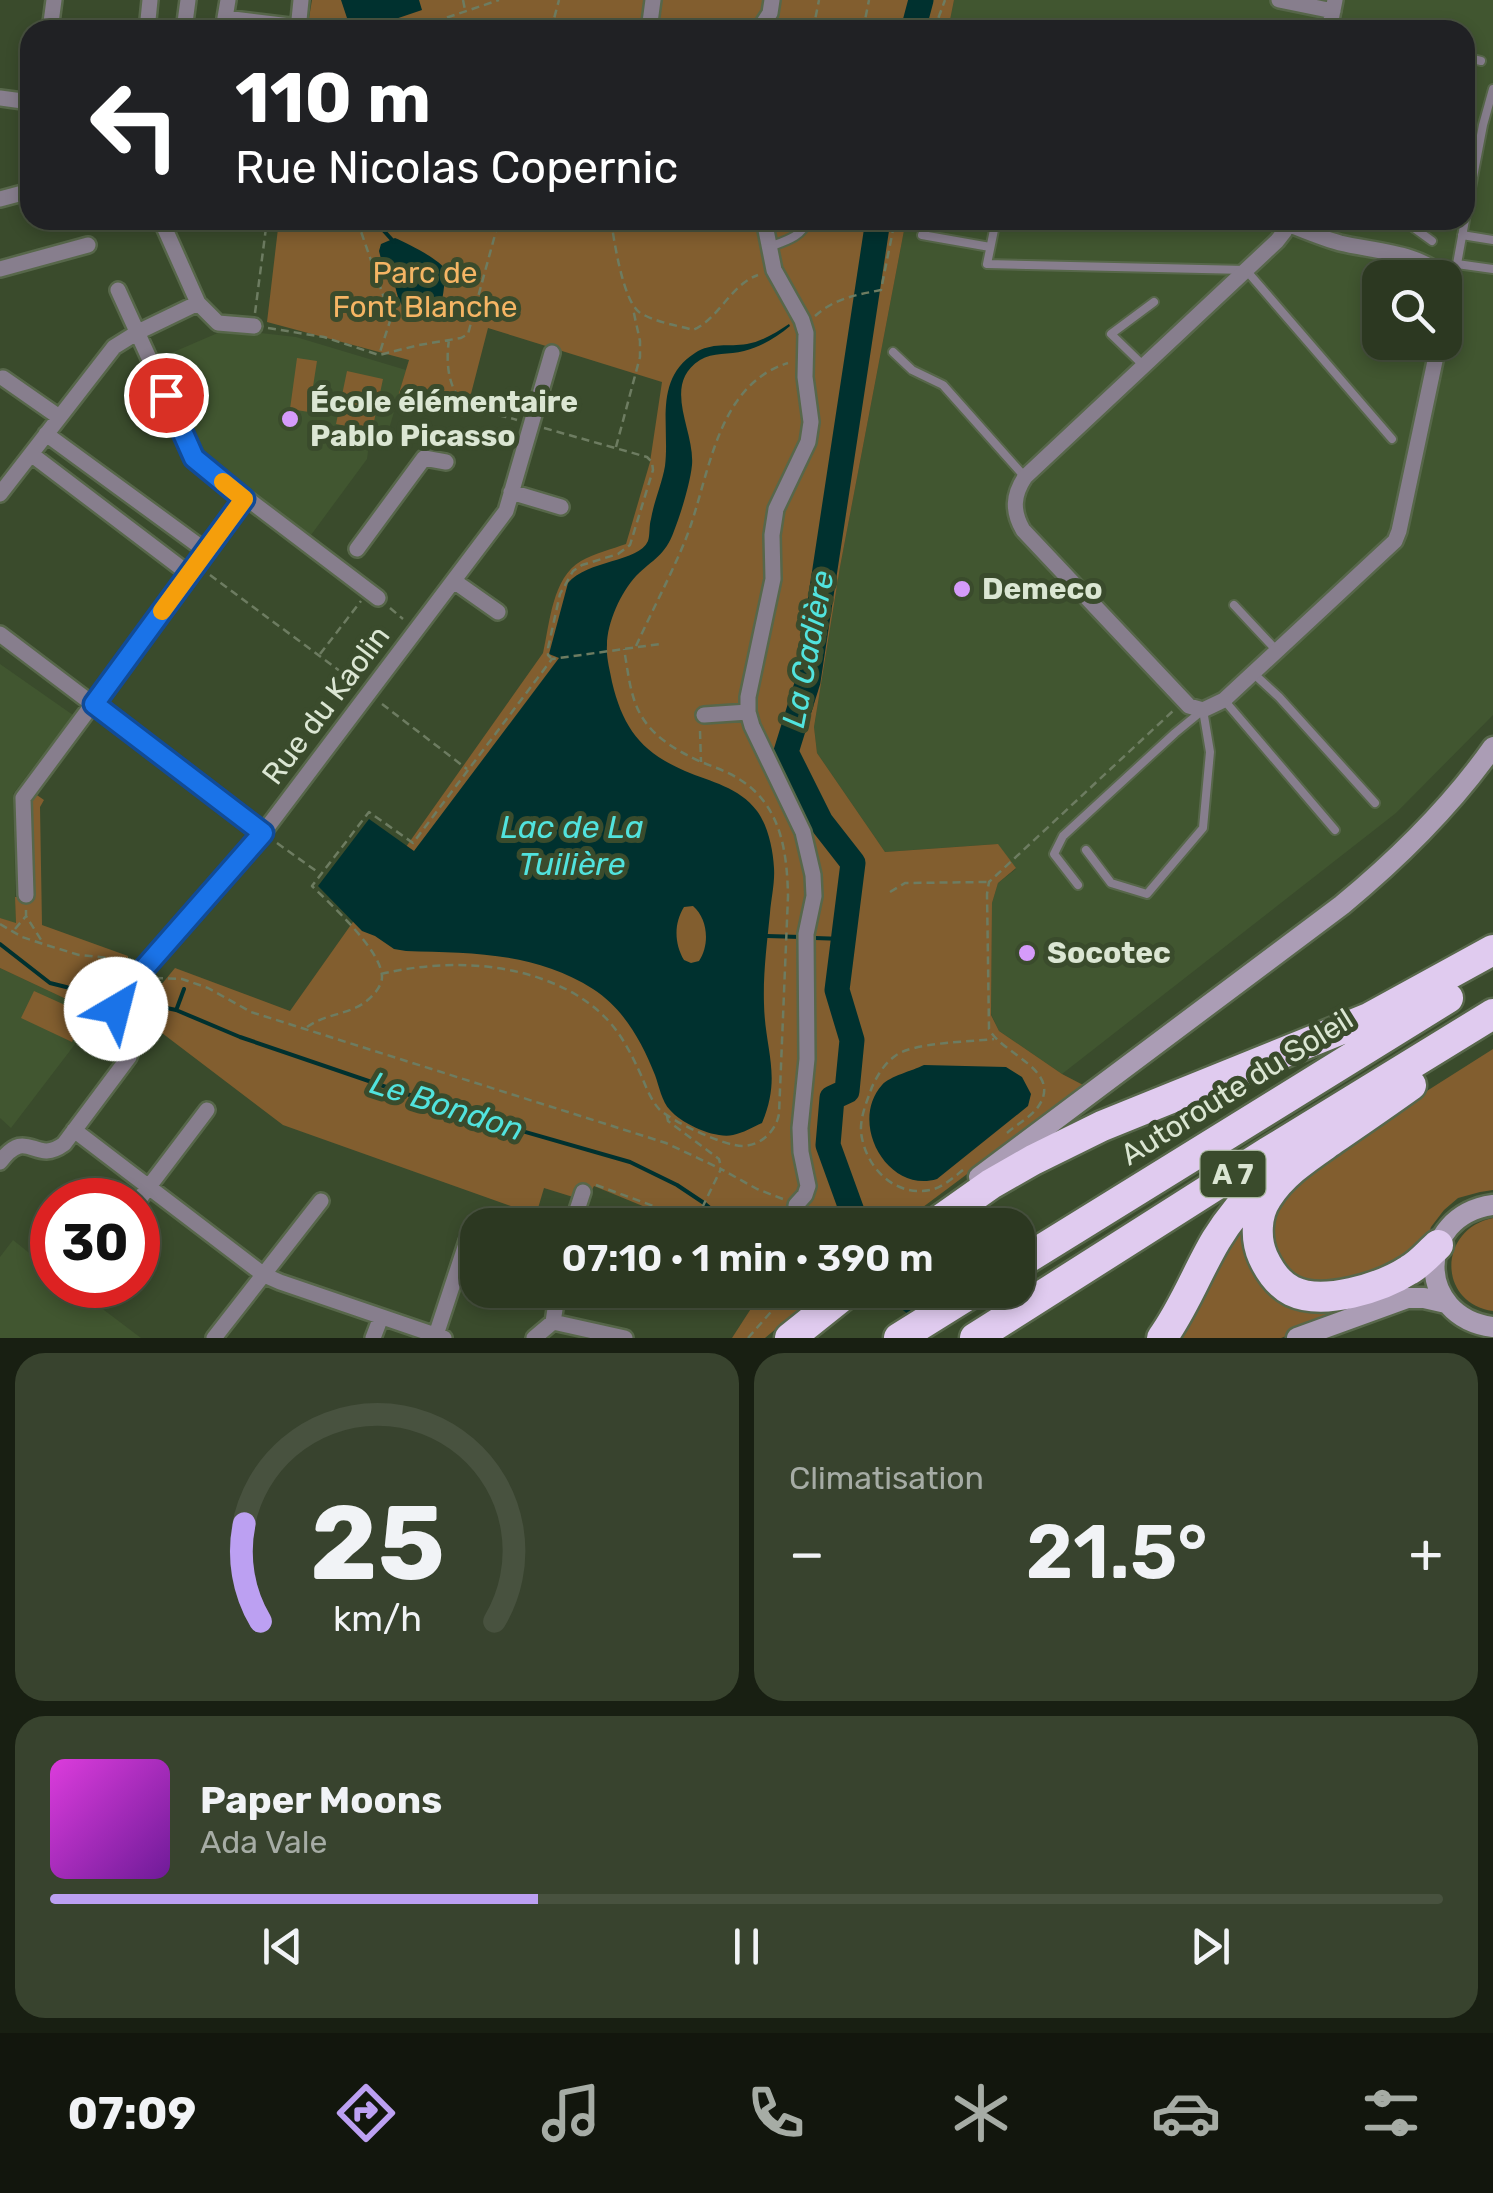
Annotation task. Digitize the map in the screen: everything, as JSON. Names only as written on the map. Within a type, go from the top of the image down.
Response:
[{"type":"highway","points":[[957,1208],[1033,1160],[1102,1126],[1369,1018],[1493,950]]},
{"type":"highway","name":"Autoroute du Soleil","points":[[1035,1253],[1493,970]]},
{"type":"highway","name":"A 7","points":[[976,1338],[1493,1014]]},
{"type":"highway","points":[[1438,1245],[1417,1265],[1386,1282],[1357,1292],[1313,1296],[1292,1291],[1268,1268],[1260,1250],[1258,1229],[1266,1198],[1308,1156],[1493,1028]]},
{"type":"highway","points":[[1162,1338],[1217,1239],[1257,1187],[1308,1146],[1454,1056]]},
{"type":"highway","points":[[789,1338],[827,1308]]},
{"type":"highway","points":[[899,1338],[947,1308]]},
{"type":"main road","points":[[940,1208],[1342,906],[1432,823],[1493,747]]},
{"type":"main road","points":[[1493,1205],[1474,1208],[1458,1217],[1446,1230],[1434,1260],[1434,1275],[1446,1303],[1459,1316],[1484,1326],[1493,1337]]},
{"type":"main road","points":[[1297,1338],[1407,1298],[1446,1303]]},
{"type":"main road","points":[[789,1338],[822,1308]]},
{"type":"street","points":[[228,0],[225,18],[240,20]]},
{"type":"street","points":[[1278,0],[1334,20]]},
{"type":"street","points":[[165,230],[198,303],[218,323],[254,326]]},
{"type":"street","points":[[766,230],[774,270],[806,334],[810,422],[808,442],[776,510],[772,580],[748,698],[748,712],[760,746],[803,832],[813,875],[814,896],[806,934],[807,1059],[800,1128],[800,1152],[808,1186],[806,1195],[796,1204]]},
{"type":"street","points":[[1283,230],[1277,241],[1025,477],[1015,497],[1017,519],[1023,530],[1183,702],[1203,710],[1224,700],[1395,540],[1435,360]]},
{"type":"street","points":[[1308,230],[1337,242],[1418,260]]},
{"type":"street","points":[[0,269],[88,246]]},
{"type":"street","points":[[118,290],[194,458],[244,499],[349,560],[373,594]]},
{"type":"street","points":[[0,494],[6,472],[30,454],[114,347],[198,303]]},
{"type":"street","name":"Rue du Kaolin","points":[[0,1162],[10,1148],[20,1144],[44,1152],[64,1144],[134,1045],[133,1035],[117,1018],[118,1003],[263,833],[506,512],[552,353]]},
{"type":"street","points":[[1,377],[59,417]]},
{"type":"street","points":[[46,434],[197,563]]},
{"type":"street","points":[[30,454],[197,563]]},
{"type":"street","points":[[349,560],[424,458],[446,462]]},
{"type":"street","points":[[512,492],[562,507]]},
{"type":"street","points":[[26,895],[23,798],[244,499]]},
{"type":"street","points":[[454,581],[498,612]]},
{"type":"street","points":[[0,634],[263,833]]},
{"type":"street","points":[[704,716],[748,712]]},
{"type":"street","points":[[155,1178],[207,1110]]},
{"type":"street","points":[[74,1130],[126,1178]]},
{"type":"street","points":[[578,1208],[584,1192]]},
{"type":"street","points":[[214,1338],[321,1201]]},
{"type":"street","points":[[160,1205],[280,1282],[440,1337],[460,1268]]},
{"type":"street","points":[[534,1338],[553,1322],[555,1308]]},
{"type":"street","points":[[374,1338],[381,1317]]},
{"type":"street","points":[[553,1322],[625,1338]]},
{"type":"lane","points":[[1475,60],[1481,61]]},
{"type":"lane","points":[[1475,167],[1493,89]]},
{"type":"lane","points":[[770,247],[803,230]]},
{"type":"lane","points":[[994,230],[987,264],[1246,270],[1392,440]]},
{"type":"lane","points":[[1417,230],[1432,241]]},
{"type":"lane","points":[[1458,260],[1463,230]]},
{"type":"lane","points":[[922,235],[990,247]]},
{"type":"lane","points":[[1462,235],[1493,240]]},
{"type":"lane","points":[[1462,265],[1493,270]]},
{"type":"lane","points":[[1144,366],[1111,334],[1154,302]]},
{"type":"lane","points":[[893,352],[912,370],[943,385],[1025,477]]},
{"type":"lane","points":[[1234,606],[1278,652]]},
{"type":"lane","points":[[1254,674],[1375,803]]},
{"type":"lane","points":[[1224,700],[1335,830]]},
{"type":"lane","points":[[1078,885],[1054,854],[1063,836],[1203,710],[1210,752],[1203,828],[1146,894],[1112,883],[1086,850]]},
{"type":"path","points":[[463,0],[466,11]]},
{"type":"path","points":[[439,20],[499,0]]},
{"type":"path","points":[[266,230],[254,326],[324,337],[379,355],[468,334],[496,230]]},
{"type":"path","points":[[360,230],[391,318],[379,355]]},
{"type":"path","points":[[613,230],[640,341],[640,357],[616,448]]},
{"type":"path","points":[[804,326],[824,308],[846,297],[881,290],[893,230]]},
{"type":"path","points":[[633,306],[643,314],[693,330],[704,326],[752,276],[774,270]]},
{"type":"path","points":[[450,340],[450,378],[465,404],[647,457],[652,462],[653,470],[630,545],[625,551],[582,565],[567,580],[548,648],[552,659]]},
{"type":"path","points":[[636,648],[686,540],[722,424],[760,376],[806,358]]},
{"type":"path","points":[[197,563],[468,770]]},
{"type":"path","points":[[319,656],[373,594],[417,631]]},
{"type":"path","points":[[306,1028],[324,1017],[363,1004],[378,988],[382,974],[358,932],[312,886],[369,812],[413,844],[552,659],[660,644]]},
{"type":"path","points":[[382,974],[429,964],[457,964],[525,972],[546,979],[606,1017],[630,1050],[656,1105],[667,1115],[738,1146],[772,1133],[779,1114],[787,865],[775,818],[749,786],[735,776],[700,762],[658,736],[639,713],[624,649]]},
{"type":"path","points":[[996,1142],[1037,1108],[1043,1093],[1036,1068],[994,1039],[990,1029],[990,882],[1183,702]]},
{"type":"path","points":[[700,762],[704,716]]},
{"type":"path","points":[[263,833],[320,875]]},
{"type":"path","points":[[890,892],[906,883],[990,882]]},
{"type":"path","points":[[26,895],[26,916],[44,944]]},
{"type":"path","points":[[14,930],[26,916]]},
{"type":"path","points":[[0,924],[44,944],[79,955],[125,962],[152,977],[182,979],[208,988],[251,1012],[666,1143],[721,1168],[757,1190],[796,1204]]},
{"type":"path","points":[[968,1166],[934,1190],[909,1191],[888,1182],[870,1162],[861,1131],[865,1106],[878,1074],[896,1054],[925,1046],[994,1039]]},
{"type":"path","points":[[667,1115],[668,1121],[718,1159],[721,1168],[702,1208]]},
{"type":"path","points":[[584,1192],[589,1186],[600,1185],[662,1208]]},
{"type":"path","points":[[748,1338],[774,1308]]},
{"type":"shaded area","points":[[954,0],[1493,0],[1493,715],[1396,813],[1062,1074],[999,1031],[991,1014],[992,903],[998,883],[1016,869],[997,844],[885,852],[817,753],[814,727],[904,230],[1475,230],[1475,20],[950,20]]},
{"type":"shaded area","name":"École élémentaire Pablo Picasso","points":[[227,329],[296,337],[406,370],[387,436],[370,436],[367,459],[311,535],[202,452],[162,357]]},
{"type":"shaded area","points":[[0,664],[73,715],[13,794],[16,924],[0,918]]},
{"type":"shaded area","points":[[0,968],[98,1014],[11,1128],[0,1118]]},
{"type":"shaded area","points":[[13,1240],[30,1254],[30,1308],[101,1308],[141,1338],[0,1338],[0,1257]]},
{"type":"green space","points":[[312,0],[954,0],[950,20],[309,20]]},
{"type":"green space","name":"Parc de Font Blanche","points":[[278,230],[904,230],[840,567],[814,727],[817,753],[885,852],[998,844],[1016,868],[998,883],[992,903],[991,1015],[999,1031],[1085,1086],[922,1208],[648,1208],[594,1186],[586,1201],[544,1188],[538,1208],[516,1208],[283,1125],[137,1014],[175,968],[290,1011],[543,653],[554,602],[564,578],[581,561],[626,544],[650,462],[662,382],[488,328],[465,417],[396,403],[409,360],[267,322]]},
{"type":"green space","points":[[297,358],[317,361],[309,412],[290,409]]},
{"type":"green space","points":[[347,371],[383,379],[372,431],[336,424]]},
{"type":"green space","points":[[34,793],[44,800],[40,807],[42,925],[128,956],[127,966],[131,969],[98,1014],[0,968],[0,918],[16,923],[15,897],[34,896],[29,801]]},
{"type":"green space","points":[[34,991],[85,1014],[72,1042],[21,1018]]},
{"type":"green space","points":[[1493,1049],[1493,1190],[1458,1198],[1444,1210],[1414,1255],[1335,1287],[1306,1283],[1285,1272],[1273,1251],[1270,1211],[1329,1153]]},
{"type":"green space","points":[[1255,1203],[1253,1261],[1335,1305],[1345,1315],[1281,1338],[1174,1338]]},
{"type":"green space","points":[[1493,1218],[1493,1311],[1462,1295],[1451,1266],[1462,1236]]},
{"type":"green space","points":[[751,1308],[801,1308],[765,1338],[732,1338]]},
{"type":"water","points":[[341,0],[419,0],[422,10],[392,20],[348,20]]},
{"type":"water","points":[[395,238],[415,247],[447,271],[434,318],[429,313],[408,311],[398,297],[394,281],[386,279],[379,251],[381,244]]},
{"type":"water","name":"Lac de La Tuilière","points":[[789,324],[763,344],[705,357],[689,370],[681,395],[692,451],[685,498],[667,546],[636,576],[620,599],[607,645],[616,698],[636,737],[670,764],[742,796],[761,817],[771,846],[774,879],[764,993],[771,1091],[762,1123],[726,1136],[699,1129],[670,1110],[631,1027],[593,989],[526,961],[394,949],[362,931],[318,886],[369,819],[414,851],[559,658],[549,654],[568,583],[587,570],[634,553],[648,541],[665,466],[668,390],[682,364],[701,350],[752,343]],"holes":[[[693,906],[706,940],[699,961],[691,963],[681,953],[677,926],[684,907]]]},
{"type":"water","points":[[924,1065],[1006,1067],[1022,1077],[1031,1094],[1028,1106],[937,1179],[919,1181],[889,1166],[878,1152],[869,1118],[882,1085]]},
{"type":"waterway","name":"La Cadière","points":[[916,20],[921,0]]},
{"type":"waterway","points":[[383,230],[394,242]]},
{"type":"waterway","name":"La Cadière","points":[[851,1208],[828,1145],[832,1098],[847,1091],[852,1040],[837,990],[853,863],[821,822],[786,752],[808,681],[876,230]]},
{"type":"waterway","points":[[767,936],[801,937]]},
{"type":"waterway","points":[[815,938],[843,939]]},
{"type":"waterway","name":"Le Bondon","points":[[0,944],[50,983],[102,996]]},
{"type":"waterway","points":[[177,1008],[184,989]]},
{"type":"waterway","name":"Le Bondon","points":[[153,1005],[480,1119],[630,1162],[677,1185],[710,1208]]},
{"type":"slow traffic","points":[[162,611],[244,499],[223,482]]},
{"type":"place","name":"École élémentaire Pablo Picasso","points":[[290,419]]},
{"type":"place","name":"Demeco","points":[[962,589]]},
{"type":"place","name":"Socotec","points":[[1027,953]]},
{"type":"route","points":[[116,1009],[120,996],[263,833],[94,704],[244,499],[194,458],[166,395]]}]
